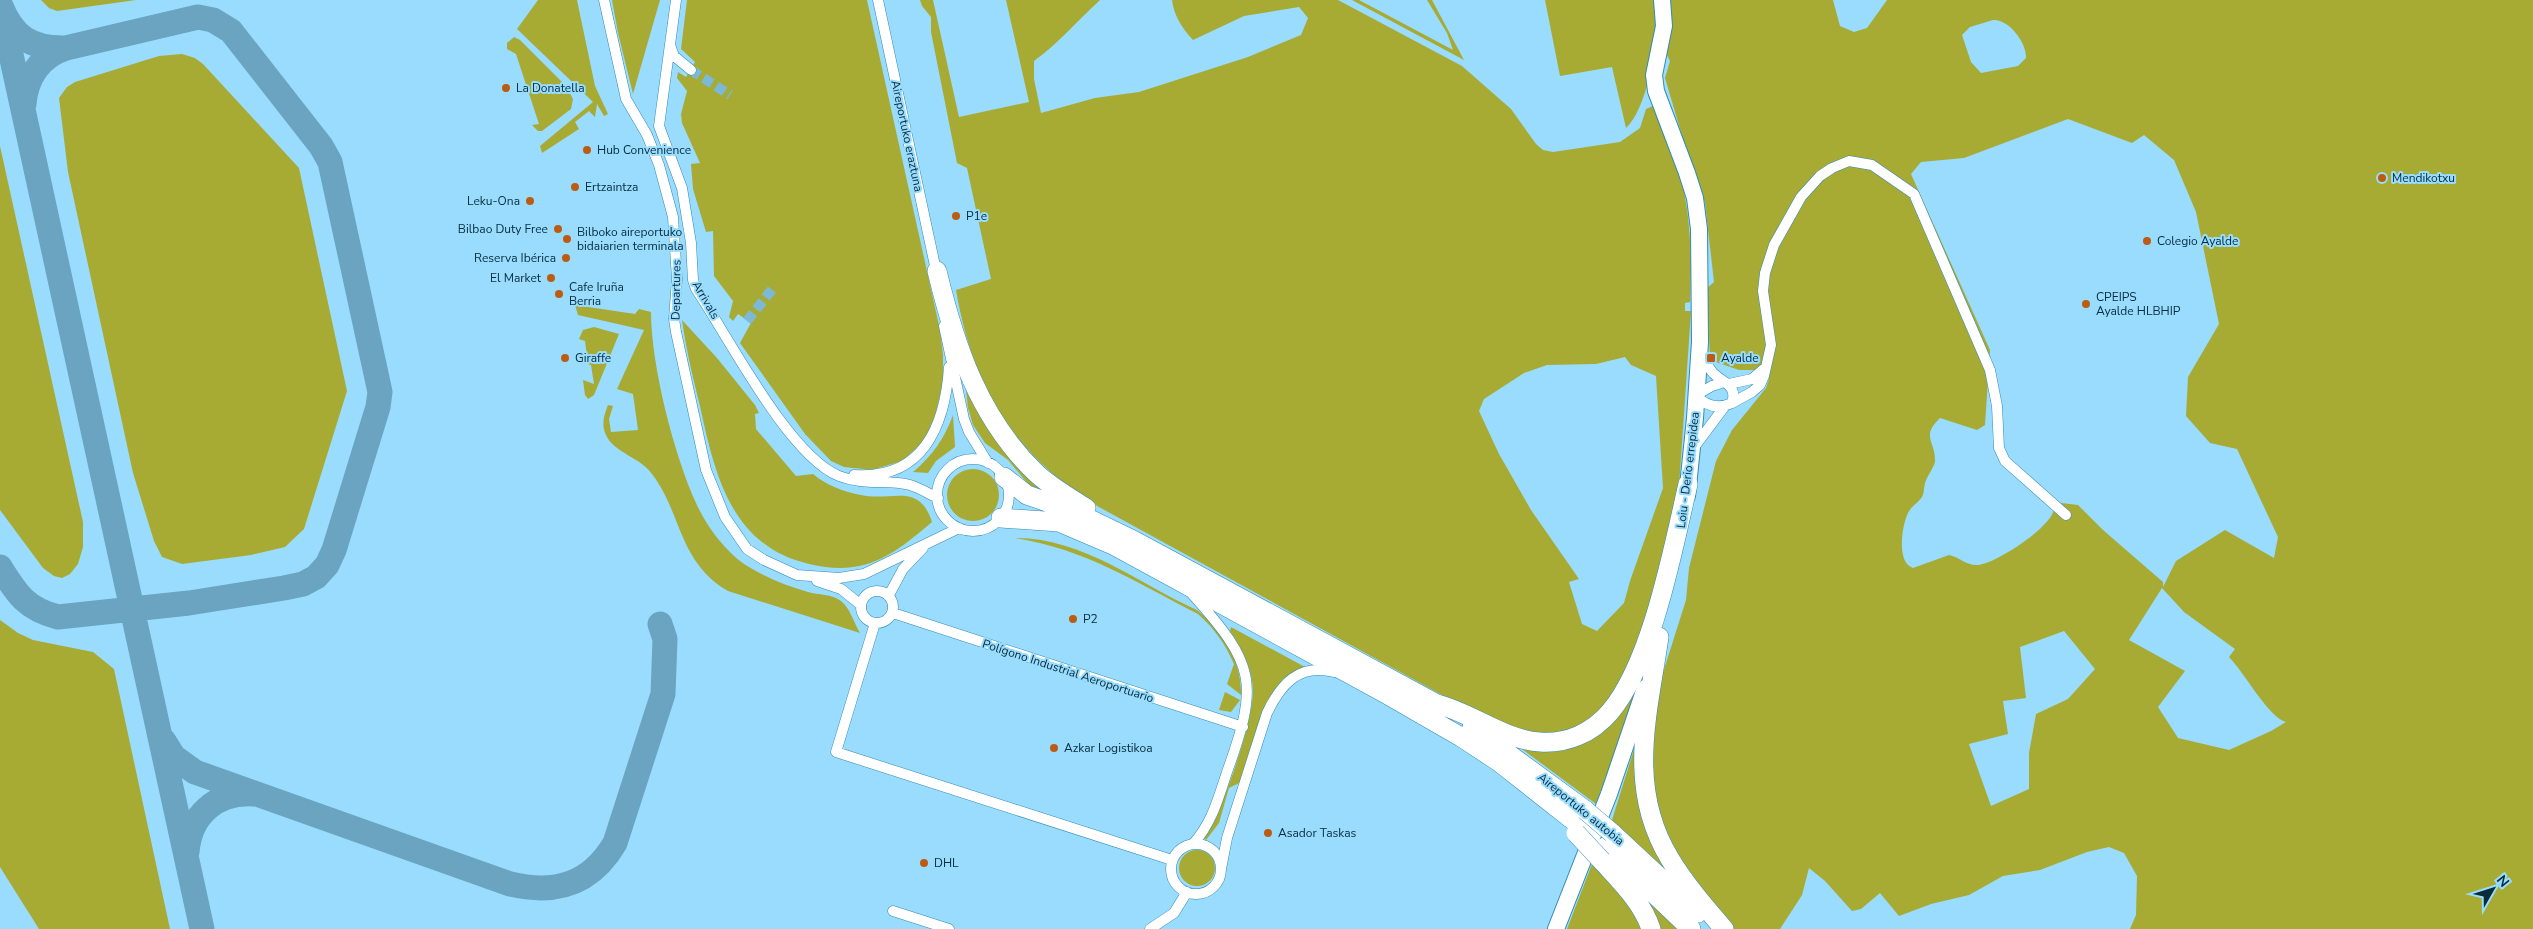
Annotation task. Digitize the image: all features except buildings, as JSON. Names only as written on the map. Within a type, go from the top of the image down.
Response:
[{"type":"highway","points":[[937,271],[967,372],[987,412],[1000,432],[1037,474],[1135,541]]},
{"type":"highway","points":[[1004,478],[1038,500],[1074,511],[1135,541],[1433,712]]},
{"type":"highway","points":[[1001,518],[1040,519],[1074,527],[1113,545],[1355,677],[1433,712],[1455,709],[1519,738],[1538,742],[1555,742],[1573,739],[1592,728],[1609,713],[1620,699],[1637,664],[1660,597],[1688,484]]},
{"type":"highway","points":[[1659,637],[1643,747],[1646,795],[1656,831],[1670,860],[1724,929]]},
{"type":"highway","name":"Aireportuko autobia","points":[[1433,712],[1580,823]]},
{"type":"highway","name":"Aireportuko autobia","points":[[1433,712],[1510,752],[1580,823],[1691,929]]},
{"type":"highway","points":[[1580,823],[1607,847],[1647,917],[1651,929]]},
{"type":"highway","name":"Aireportuko autobia","points":[[1607,847],[1690,904],[1712,929]]},
{"type":"main road","name":"Loiu - Derio errepidea","points":[[1556,929],[1630,734],[1659,637],[1679,545],[1688,484],[1699,351],[1699,229],[1695,198],[1660,104],[1654,75],[1664,26],[1662,0]]},
{"type":"street","name":"Departures","points":[[604,0],[626,99],[647,136],[659,165],[673,217],[677,279],[674,318],[706,470],[725,517],[747,548],[764,560],[797,575]]},
{"type":"street","name":"Arrivals","points":[[676,0],[659,126],[676,167],[684,201],[691,243],[693,280],[735,353],[774,410],[815,461],[838,475],[866,483],[908,485],[938,498]]},
{"type":"street","name":"Aireportuko eraztuna","points":[[878,0],[937,271],[939,297],[964,419],[969,432],[988,463]]},
{"type":"street","points":[[669,42],[674,56],[691,70]]},
{"type":"street","points":[[1766,367],[1752,379],[1712,386],[1696,394],[1709,406],[1728,405],[1744,398],[1760,385],[1766,367],[1771,345],[1771,334],[1763,291],[1774,245],[1801,197],[1820,176],[1832,168],[1849,162],[1872,165],[1914,194],[1990,370],[1997,406],[1999,448],[2005,461],[2066,515]]},
{"type":"street","points":[[1691,456],[1703,433],[1728,405],[1733,390],[1713,372],[1699,351]]},
{"type":"street","points":[[838,475],[881,475],[907,464],[920,453],[931,439],[945,407],[950,354]]},
{"type":"street","points":[[970,460],[988,463],[1004,478],[1008,485],[1008,502],[1001,518],[986,529],[968,530],[959,528],[945,516],[938,498],[941,480],[953,466],[970,460]]},
{"type":"street","points":[[797,575],[839,578],[864,574],[959,528]]},
{"type":"street","points":[[889,596],[903,569],[934,539]]},
{"type":"street","points":[[797,575],[841,589],[861,606],[864,617],[875,623],[886,621],[893,613],[894,607],[889,596],[884,592],[867,594],[861,606]]},
{"type":"street","points":[[1183,584],[1232,641],[1241,661],[1248,692],[1243,727],[1210,822],[1193,844]]},
{"type":"street","name":"Polígono Industrial Aeroportuario","points":[[893,613],[1243,727]]},
{"type":"street","points":[[875,623],[836,752],[1172,860]]},
{"type":"street","points":[[1221,869],[1213,851],[1204,845],[1193,844],[1180,849],[1172,860],[1171,875],[1180,888],[1187,892],[1202,893],[1210,890],[1216,884],[1221,869],[1227,838],[1267,713],[1282,686],[1292,678],[1307,672],[1325,670],[1355,677]]},
{"type":"street","points":[[1150,929],[1174,913],[1187,892]]},
{"type":"street","points":[[893,911],[949,929]]},
{"type":"shaded area","points":[[41,0],[136,0],[57,11],[49,8]]},
{"type":"shaded area","points":[[538,0],[577,0],[595,86],[608,114],[604,116],[597,104],[595,117],[589,111],[575,122],[579,129],[542,153],[540,146],[593,102],[517,29]]},
{"type":"shaded area","points":[[612,0],[660,0],[633,94],[618,33]]},
{"type":"shaded area","points":[[687,0],[867,0],[940,330],[943,355],[943,382],[935,417],[923,442],[902,461],[872,470],[844,467],[831,461],[805,434],[740,343],[751,323],[738,314],[733,321],[729,317],[733,301],[714,276],[713,231],[706,232],[693,189],[691,164],[700,163],[682,123],[681,114],[687,91],[677,78],[678,72],[686,77],[695,62],[681,49]]},
{"type":"shaded area","points":[[920,0],[933,0],[959,117],[1029,102],[1006,0],[1100,0],[1034,61],[1034,79],[1041,113],[1095,98],[1139,92],[1248,57],[1301,35],[1308,18],[1299,7],[1244,16],[1193,40],[1179,22],[1172,0],[1338,0],[1462,66],[1511,109],[1536,144],[1543,150],[1553,152],[1620,142],[1640,128],[1646,109],[1655,105],[1679,169],[1687,209],[1690,240],[1690,302],[1685,303],[1685,311],[1691,311],[1679,487],[1669,542],[1639,641],[1620,690],[1586,726],[1542,737],[1519,732],[1442,695],[1099,507],[1069,487],[1043,465],[1020,441],[1002,416],[986,388],[973,358],[963,326],[956,290],[991,279],[967,168],[957,163],[931,32],[931,17],[922,6]],"holes":[[[1625,357],[1631,365],[1656,376],[1663,488],[1624,603],[1597,631],[1582,624],[1569,582],[1579,579],[1531,510],[1499,454],[1479,411],[1484,399],[1524,373],[1547,365],[1596,364]]]},
{"type":"shaded area","points":[[1352,0],[1359,0],[1453,50],[1447,33],[1427,0],[1432,0],[1464,60]]},
{"type":"shaded area","points":[[1545,0],[1658,0],[1658,30],[1652,68],[1641,104],[1626,128],[1612,67],[1560,76]]},
{"type":"shaded area","points":[[1668,0],[1833,0],[1840,26],[1854,32],[1867,28],[1887,0],[2533,0],[2533,929],[2130,929],[2136,915],[2137,876],[2124,853],[2109,847],[2087,852],[2040,870],[2003,876],[1969,895],[1931,904],[1899,916],[1880,893],[1861,909],[1852,911],[1825,881],[1809,868],[1802,895],[1780,929],[1730,929],[1687,870],[1664,828],[1652,788],[1655,698],[1686,600],[1689,568],[1716,461],[1732,430],[1766,388],[1769,379],[1768,375],[1758,370],[1739,370],[1710,360],[1707,288],[1714,282],[1705,203],[1665,78],[1670,61],[1665,51]],"holes":[[[1993,20],[2005,23],[2020,39],[2026,52],[2026,58],[2018,66],[1981,73],[1971,62],[1962,35],[1970,27]],[[2068,119],[2132,143],[2144,135],[2174,160],[2196,212],[2219,324],[2188,377],[2186,416],[2210,443],[2237,449],[2278,537],[2274,558],[2225,530],[2176,561],[2163,587],[2163,582],[2103,530],[2078,505],[2053,502],[2054,509],[2051,517],[2044,525],[2009,552],[1986,563],[1974,565],[1949,555],[1913,568],[1908,565],[1902,552],[1902,534],[1909,511],[1923,495],[1926,480],[1935,462],[1930,439],[1934,424],[1940,418],[1977,430],[1985,425],[1990,350],[1911,174],[1921,162],[1964,158]],[[2162,588],[2184,612],[2235,649],[2229,657],[2264,704],[2279,719],[2286,722],[2229,750],[2178,738],[2158,707],[2185,671],[2129,640]],[[2064,631],[2095,669],[2068,699],[2036,714],[2029,753],[2029,789],[1991,806],[1969,744],[2008,734],[2003,701],[2026,698],[2020,647]]]},
{"type":"shaded area","points":[[514,37],[520,40],[565,85],[573,99],[571,109],[542,131],[538,131],[532,125],[539,124],[516,54],[507,49],[507,43]]},
{"type":"shaded area","points":[[182,54],[195,58],[203,64],[299,168],[347,391],[304,529],[285,547],[251,555],[182,564],[162,557],[154,541],[133,473],[68,172],[59,98],[67,87],[75,82],[159,56]]},
{"type":"shaded area","points":[[0,146],[83,522],[83,547],[78,564],[70,574],[62,578],[54,576],[43,568],[0,510]]},
{"type":"shaded area","points":[[575,305],[635,314],[639,309],[651,312],[655,357],[665,409],[688,483],[706,521],[725,547],[749,567],[785,584],[808,592],[833,597],[841,601],[860,633],[728,591],[699,566],[682,536],[662,489],[652,474],[641,463],[615,446],[604,431],[605,412],[608,405],[613,406],[609,419],[611,432],[638,430],[633,394],[617,389],[644,330],[578,315]]},
{"type":"shaded area","points":[[682,320],[717,358],[755,405],[759,413],[755,414],[756,429],[796,476],[813,474],[836,488],[861,495],[912,497],[920,501],[932,522],[890,554],[876,561],[846,568],[809,564],[783,555],[761,541],[744,524],[731,504],[712,457]]},
{"type":"shaded area","points":[[594,327],[619,334],[594,395],[588,399],[585,395],[583,380],[594,384],[591,365],[588,364],[585,341],[579,339],[583,330]]},
{"type":"shaded area","points":[[966,390],[984,421],[1003,447],[1049,495],[1029,485],[1008,460],[985,443],[973,425],[968,408]]},
{"type":"shaded area","points":[[953,415],[955,447],[936,461],[928,473],[913,472],[937,446],[946,432]]},
{"type":"shaded area","points":[[973,469],[983,471],[991,477],[997,485],[999,495],[997,505],[991,513],[983,519],[973,521],[963,519],[955,513],[949,505],[947,495],[949,485],[955,477],[963,471]]},
{"type":"shaded area","points":[[1015,538],[1040,540],[1064,545],[1087,554],[1197,610],[1215,628],[1229,648],[1238,670],[1241,695],[1227,684],[1234,664],[1227,650],[1219,637],[1198,614],[1132,579],[1087,558],[1040,543]]},
{"type":"shaded area","points":[[0,620],[18,633],[33,640],[93,652],[114,669],[170,929],[39,929],[0,867]]},
{"type":"shaded area","points":[[1231,627],[1305,667],[1283,679],[1267,701],[1241,782],[1229,788],[1219,823],[1206,840],[1203,837],[1211,825],[1228,788],[1252,705],[1251,674],[1242,652],[1230,631]]},
{"type":"shaded area","points":[[1645,656],[1636,693],[1596,804],[1518,746],[1569,747]]},
{"type":"shaded area","points":[[1225,692],[1240,700],[1231,712],[1219,710]]},
{"type":"shaded area","points":[[1641,727],[1639,761],[1691,896],[1612,820]]},
{"type":"shaded area","points":[[1197,850],[1210,855],[1215,868],[1210,881],[1197,886],[1184,881],[1179,868],[1184,855]]},
{"type":"shaded area","points":[[1592,864],[1633,906],[1644,929],[1567,929]]},
{"type":"shaded area","points":[[1616,866],[1679,929],[1656,929]]},
{"type":"taxiway","points":[[0,4],[17,33],[33,43],[54,48],[66,48],[198,17],[213,20],[231,31],[321,146],[330,162],[380,392],[378,407],[334,550],[327,565],[316,577],[303,584],[189,603],[58,617],[38,610],[23,599],[0,567]]},
{"type":"taxiway","points":[[3,18],[202,929]]},
{"type":"taxiway","points":[[24,104],[28,85],[36,69],[49,56],[66,48]]},
{"type":"taxiway","points":[[164,741],[174,757],[195,772],[510,884],[542,888],[557,887],[571,883],[595,868],[615,843],[663,694],[665,639],[660,624]]},
{"type":"taxiway","points":[[187,852],[193,827],[207,808],[228,797],[240,794],[253,794]]},
{"type":"tunnel","points":[[691,70],[730,95]]},
{"type":"tunnel","points":[[747,321],[774,287]]},
{"type":"place","name":"La Donatella","points":[[506,88]]},
{"type":"place","name":"Hub Convenience","points":[[587,150]]},
{"type":"place","name":"Mendikotxu","points":[[2382,178]]},
{"type":"place","name":"Ertzaintza","points":[[575,187]]},
{"type":"place","name":"Leku-Ona","points":[[530,201]]},
{"type":"place","name":"P1e","points":[[956,216]]},
{"type":"place","name":"Bilbao Duty Free","points":[[558,229]]},
{"type":"place","name":"Bilboko aireportuko bidaiarien terminala","points":[[567,239]]},
{"type":"place","name":"Colegio Ayalde","points":[[2147,241]]},
{"type":"place","name":"Reserva Ibérica","points":[[566,258]]},
{"type":"place","name":"El Market","points":[[551,278]]},
{"type":"place","name":"Cafe Iruña Berria","points":[[559,294]]},
{"type":"place","name":"CPEIPS Ayalde HLBHIP","points":[[2086,304]]},
{"type":"place","name":"Giraffe","points":[[565,358]]},
{"type":"place","name":"Ayalde","points":[[1711,358]]},
{"type":"place","name":"P2","points":[[1073,619]]},
{"type":"place","name":"Azkar Logistikoa","points":[[1054,748]]},
{"type":"place","name":"Asador Taskas","points":[[1268,833]]},
{"type":"place","name":"DHL","points":[[924,863]]}]
